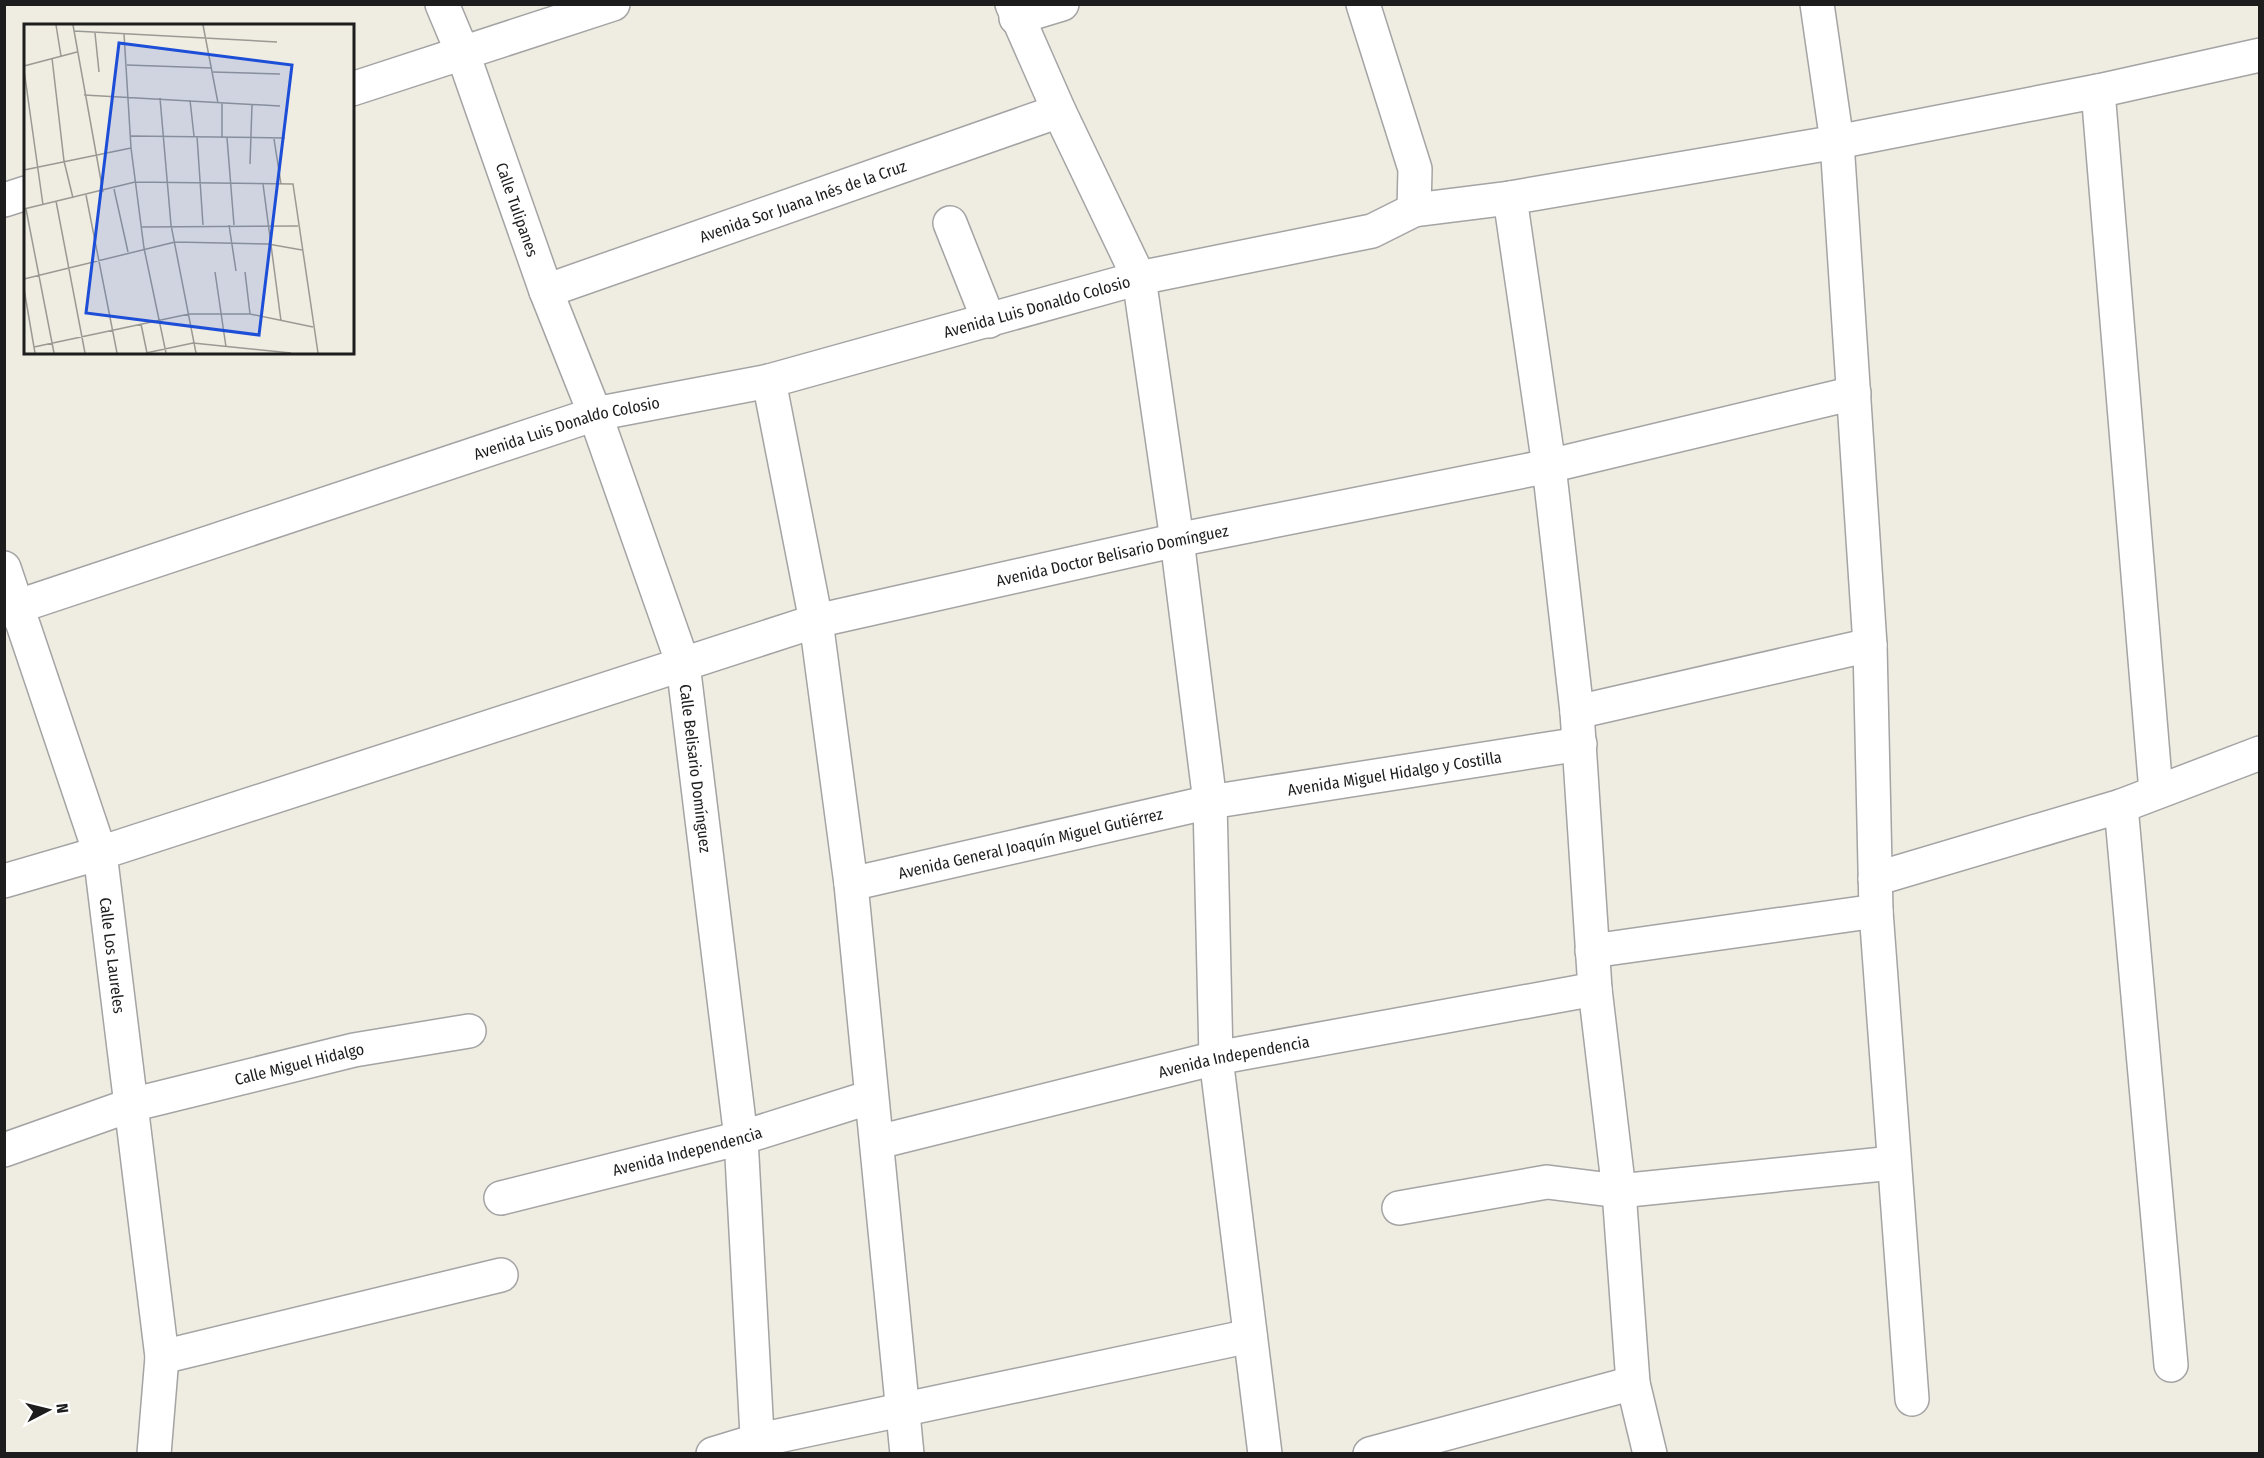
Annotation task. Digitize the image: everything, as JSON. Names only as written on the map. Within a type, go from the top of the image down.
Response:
[{"type":"street","name":"Calle Tulipanes","points":[[442,4],[463,54],[546,291],[595,414]]},
{"type":"street","points":[[354,88],[613,4]]},
{"type":"street","points":[[1062,4],[1014,11],[1139,278],[1177,540],[1210,802],[1216,1058],[1265,1454]]},
{"type":"street","points":[[1363,4],[1415,169],[1414,210]]},
{"type":"street","points":[[1817,4],[1837,142],[1870,645],[1876,895],[1893,1163],[1912,1399]]},
{"type":"street","name":"Avenida Luis Donaldo Colosio","points":[[11,609],[595,414],[769,381],[1139,278],[1372,231],[1414,210],[1510,198],[1837,142],[2098,91],[2259,55]]},
{"type":"street","points":[[2098,91],[2156,792]]},
{"type":"street","name":"Avenida Sor Juana Inés de la Cruz","points":[[546,291],[1059,111]]},
{"type":"street","points":[[4,200],[24,194]]},
{"type":"street","points":[[1510,198],[1549,466],[1578,728],[1595,989],[1619,1191],[1633,1383],[1650,1454]]},
{"type":"street","points":[[950,223],[989,321]]},
{"type":"street","points":[[769,381],[816,621],[851,884],[907,1454]]},
{"type":"street","name":"Avenida Doctor Belisario Domínguez","points":[[4,881],[100,853],[816,621],[1177,540],[1549,466],[1854,393]]},
{"type":"street","name":"Calle Belisario Domínguez","points":[[595,414],[683,664],[741,1138],[759,1447]]},
{"type":"street","name":"Calle Los Laureles","points":[[4,568],[11,609],[100,853],[162,1357],[154,1454]]},
{"type":"street","name":"Avenida Miguel Hidalgo y Costilla","points":[[1210,802],[1578,728],[1870,645]]},
{"type":"street","points":[[1592,951],[1876,895],[2259,753]]},
{"type":"street","name":"Avenida General Joaquín Miguel Gutiérrez","points":[[851,884],[1210,802]]},
{"type":"street","points":[[2121,806],[2171,1365]]},
{"type":"street","name":"Avenida Independencia","points":[[878,1142],[1216,1058],[1595,989]]},
{"type":"street","name":"Calle Miguel Hidalgo","points":[[4,1150],[131,1105],[354,1050],[469,1031]]},
{"type":"street","name":"Avenida Independencia","points":[[501,1198],[741,1138],[871,1097]]},
{"type":"street","points":[[1399,1208],[1547,1182],[1619,1191],[1893,1163]]},
{"type":"street","points":[[162,1357],[501,1275]]},
{"type":"street","points":[[713,1454],[759,1447],[902,1410],[1250,1336]]},
{"type":"street","points":[[1370,1454],[1633,1383]]}]
